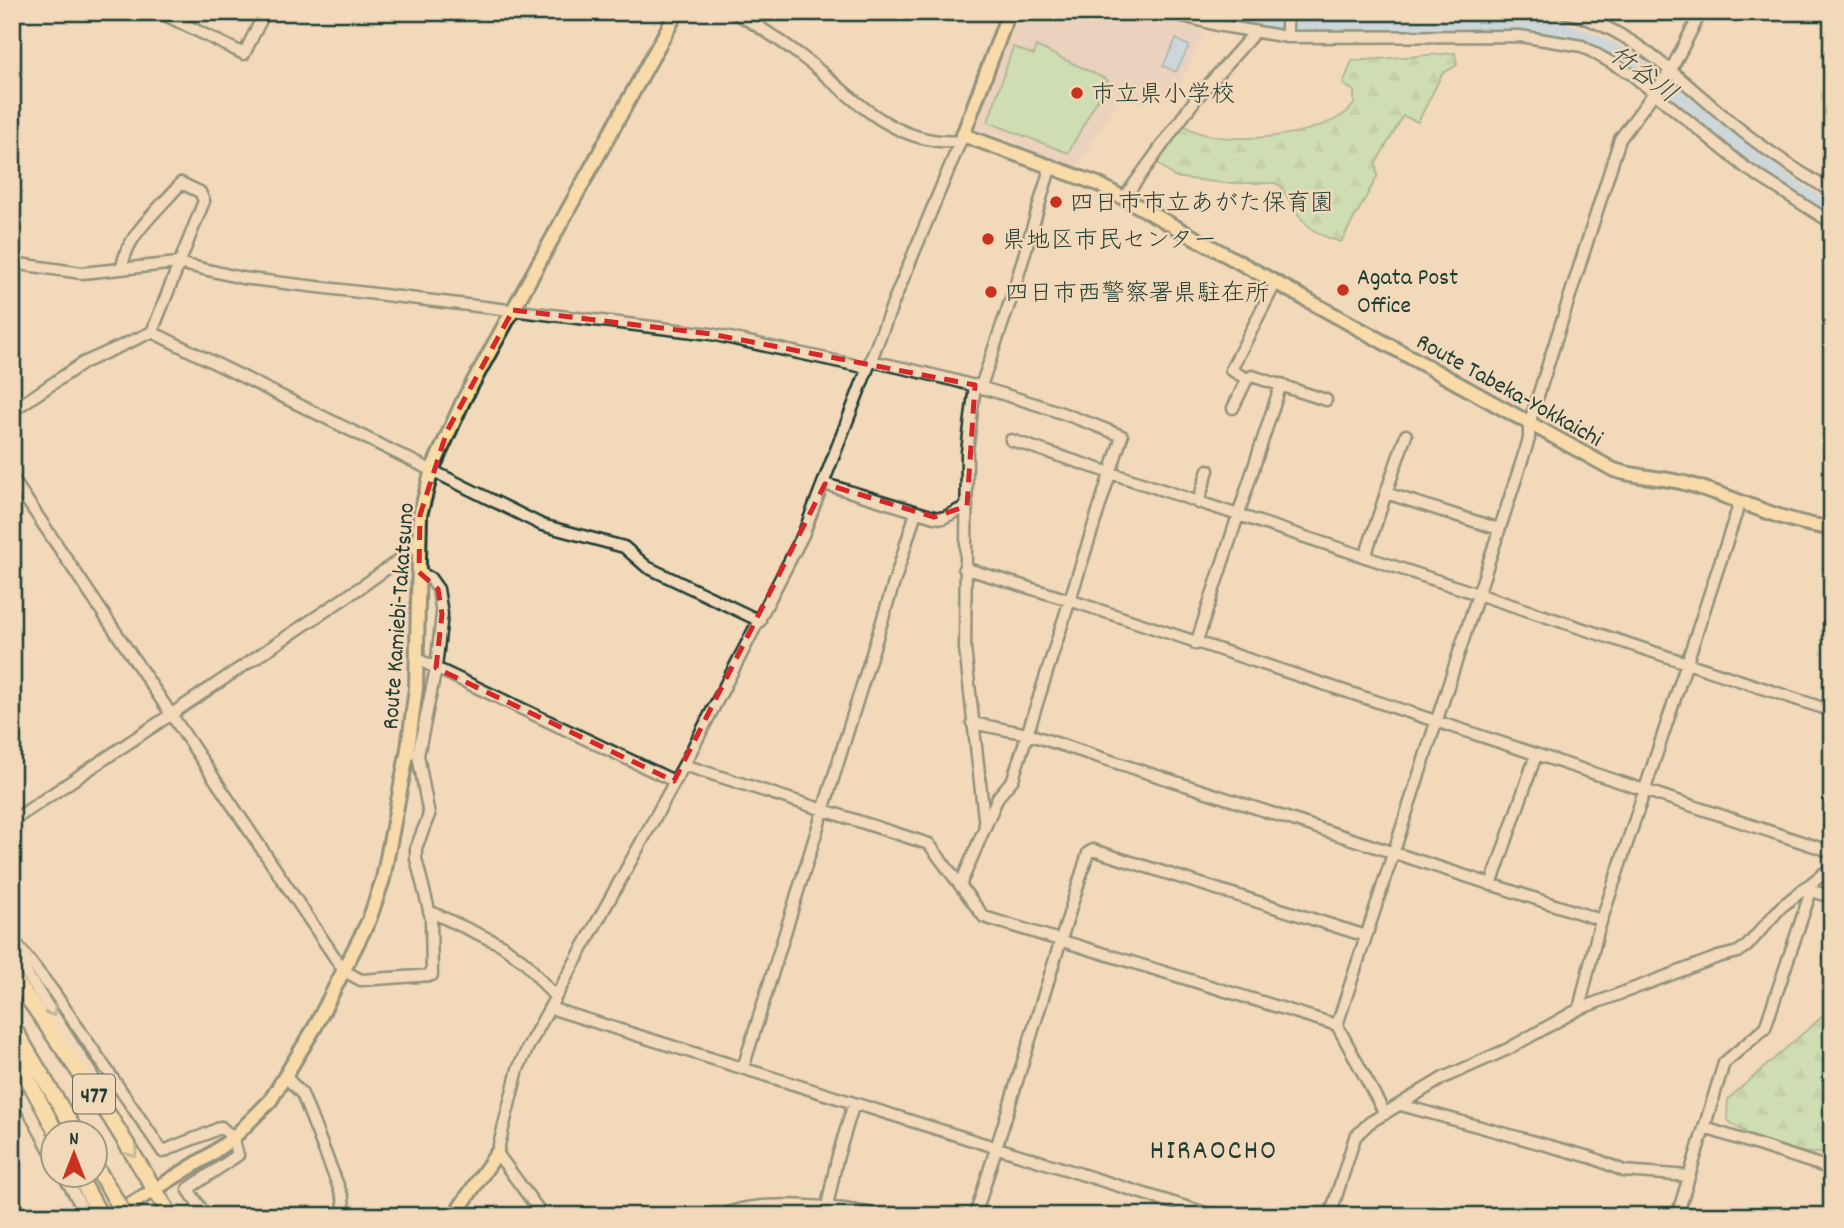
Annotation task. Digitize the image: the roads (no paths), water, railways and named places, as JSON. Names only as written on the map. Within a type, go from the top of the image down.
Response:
[{"type":"highway","name":"477","points":[[12,975],[110,1117],[171,1216]]},
{"type":"highway","name":"477","points":[[12,1025],[68,1120]]},
{"type":"highway","name":"477","points":[[12,1049],[50,1120]]},
{"type":"highway","points":[[108,1187],[125,1216]]},
{"type":"highway","points":[[87,1190],[101,1216]]},
{"type":"main road","name":"Route Kamiebi-Takatsuno","points":[[112,1216],[233,1138],[270,1101],[344,971],[378,898],[408,748],[417,660],[420,515],[432,470],[447,431],[677,12]]},
{"type":"main road","points":[[962,138],[1009,12]]},
{"type":"main road","name":"Route Tabeka-Yokkaichi","points":[[962,138],[1051,165],[1124,198],[1614,470],[1637,477],[1685,483],[1797,522],[1832,528]]},
{"type":"main road","points":[[454,1216],[497,1153]]},
{"type":"street","points":[[159,12],[244,54],[265,12]]},
{"type":"street","points":[[543,1216],[497,1153],[518,1069],[760,621],[825,484],[869,365],[962,138],[919,137],[866,112],[787,46],[734,12]]},
{"type":"street","points":[[1168,12],[1255,32],[1556,39],[1602,55],[1654,91],[1746,168],[1832,223]]},
{"type":"street","points":[[1287,12],[1287,34]]},
{"type":"street","points":[[1564,12],[1596,22],[1670,72],[1741,131],[1832,192]]},
{"type":"street","points":[[1337,1025],[1529,439],[1530,424],[1620,139],[1670,72],[1701,12]]},
{"type":"street","points":[[1124,198],[1195,100],[1255,32]]},
{"type":"street","points":[[985,828],[965,648],[967,452],[978,385],[1012,296],[1051,165]]},
{"type":"street","points":[[12,411],[83,363],[152,332],[204,201],[200,192],[181,183],[141,228],[129,247],[122,268]]},
{"type":"street","points":[[12,263],[82,273],[178,263],[242,278],[711,334],[978,385],[1059,410],[1122,436],[1013,779],[998,797],[961,883]]},
{"type":"street","points":[[1247,379],[1231,370],[1276,282]]},
{"type":"street","points":[[152,332],[542,525],[624,547],[647,567],[760,621]]},
{"type":"street","points":[[1233,408],[1247,379],[1252,376],[1326,400]]},
{"type":"street","points":[[1196,644],[1281,384]]},
{"type":"street","points":[[1365,557],[1406,435]]},
{"type":"street","points":[[1011,440],[1832,711]]},
{"type":"street","points":[[1198,503],[1208,470]]},
{"type":"street","points":[[12,478],[173,713],[344,971],[360,980],[432,975],[429,911],[416,859],[416,848],[429,815],[418,755],[436,668],[441,634],[441,603],[438,589],[430,578],[419,572]]},
{"type":"street","points":[[825,484],[943,518],[967,506]]},
{"type":"street","points":[[1387,493],[1499,529]]},
{"type":"street","points":[[1579,1009],[1601,920],[1740,502]]},
{"type":"street","points":[[743,1068],[916,512]]},
{"type":"street","points":[[12,821],[364,585],[400,559],[407,548],[419,547]]},
{"type":"street","points":[[964,569],[1069,600],[1832,852]]},
{"type":"street","points":[[417,660],[674,781]]},
{"type":"street","points":[[972,723],[1028,734],[1601,920]]},
{"type":"street","points":[[1491,885],[1536,755]]},
{"type":"street","points":[[684,765],[929,844],[984,917],[1337,1025],[1385,1114]]},
{"type":"street","points":[[975,1216],[1088,853],[1093,850],[1366,936]]},
{"type":"street","points":[[1330,1216],[1355,1137],[1369,1123],[1443,1078],[1508,1049],[1579,1009],[1718,957],[1738,953],[1781,907],[1808,889],[1832,867]]},
{"type":"street","points":[[1808,889],[1832,898]]},
{"type":"street","points":[[1677,1216],[1724,1063],[1758,1036],[1770,1019],[1808,889]]},
{"type":"street","points":[[429,911],[502,945],[526,963],[555,998]]},
{"type":"street","points":[[12,938],[53,991],[163,1152],[183,1141],[198,1140],[221,1127],[233,1138],[237,1156],[188,1189],[206,1216]]},
{"type":"street","points":[[22,952],[25,971],[91,1073],[110,1117]]},
{"type":"street","points":[[550,1008],[1215,1216]]},
{"type":"street","points":[[285,1076],[302,1094],[344,1198],[345,1216]]},
{"type":"street","points":[[12,1080],[38,1128]]},
{"type":"street","points":[[827,1207],[836,1159],[854,1103]]},
{"type":"street","points":[[1401,1105],[1593,1158],[1624,1171],[1689,1176]]},
{"type":"street","points":[[1705,1128],[1832,1169]]},
{"type":"street","points":[[72,1190],[83,1209],[79,1216]]},
{"type":"street","points":[[722,1216],[793,1205],[827,1207],[881,1216]]},
{"type":"water","points":[[1176,39],[1189,46],[1176,72],[1163,66]]},
{"type":"waterway","name":"竹谷川","points":[[1214,12],[1300,24],[1387,28],[1561,29],[1599,44],[1635,63],[1668,86],[1797,190],[1832,211]]},
{"type":"place","name":"市立県小学校","points":[[1077,93]]},
{"type":"place","name":"四日市市立あがた保育園","points":[[1056,202]]},
{"type":"place","name":"県地区市民センター","points":[[988,239]]},
{"type":"place","name":"Agata Post Office","points":[[1343,290]]},
{"type":"place","name":"四日市西警察署県駐在所","points":[[991,292]]},
{"type":"district","name":"HIRAOCHO","points":[[1214,1148]]}]
